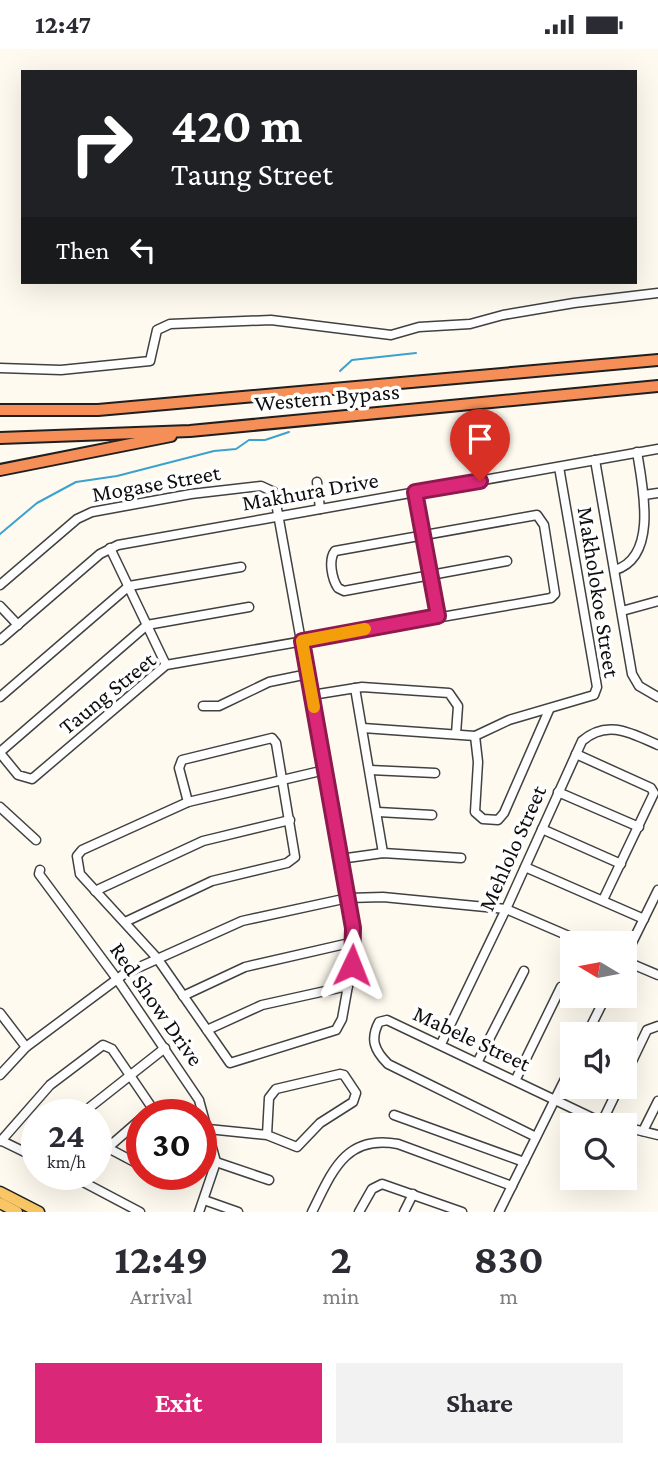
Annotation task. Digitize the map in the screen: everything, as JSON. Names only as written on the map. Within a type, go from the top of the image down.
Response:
[{"type":"highway","points":[[566,368],[658,354]]},
{"type":"highway","name":"Western Bypass","points":[[0,408],[28,411],[111,409],[658,360]]},
{"type":"highway","name":"Western Bypass","points":[[0,437],[190,431],[658,386]]},
{"type":"highway","points":[[563,397],[658,393]]},
{"type":"highway","points":[[0,470],[190,431]]},
{"type":"main road","points":[[0,1192],[39,1212]]},
{"type":"main road","points":[[0,1203],[17,1212]]},
{"type":"street","points":[[0,368],[61,370],[150,361],[156,330],[170,324],[271,320],[391,335],[419,327],[470,324],[503,315],[575,303],[658,293]]},
{"type":"street","name":"Makhura Drive","points":[[0,640],[110,548],[658,449]]},
{"type":"street","points":[[615,570],[631,563],[648,530],[637,452]]},
{"type":"street","points":[[595,460],[635,680],[658,697]]},
{"type":"street","name":"Makholokoe Street","points":[[475,736],[509,720],[591,697],[597,687],[559,467]]},
{"type":"street","points":[[317,482],[320,509]]},
{"type":"street","name":"Mogase Street","points":[[0,585],[77,519],[92,512],[191,494],[265,486],[274,492],[354,941],[341,1024],[333,1032],[284,1044],[230,1063],[207,1030]]},
{"type":"street","points":[[415,492],[438,616]]},
{"type":"street","points":[[644,495],[658,493]]},
{"type":"street","name":"Taung Street","points":[[0,753],[18,775],[28,780],[43,771],[166,665],[551,598],[555,594],[544,525],[539,516],[424,535]]},
{"type":"street","points":[[424,535],[335,551],[331,557],[334,580],[338,588],[344,591],[507,561]]},
{"type":"street","points":[[110,548],[166,665]]},
{"type":"street","points":[[0,697],[129,586],[241,567]]},
{"type":"street","points":[[622,611],[658,601]]},
{"type":"street","points":[[0,606],[18,625]]},
{"type":"street","points":[[0,753],[147,625],[249,607]]},
{"type":"street","points":[[203,706],[219,706],[270,682],[308,674]]},
{"type":"street","points":[[355,688],[383,853]]},
{"type":"street","points":[[312,695],[355,688],[449,693],[458,705],[456,734]]},
{"type":"street","points":[[363,728],[475,736],[478,762],[475,812],[483,819],[498,820],[504,813],[549,710]]},
{"type":"street","name":"Mehlolo Street","points":[[441,1044],[582,741],[590,735],[617,727],[658,745]]},
{"type":"street","points":[[125,922],[212,881],[292,861],[296,853],[276,743],[271,738],[182,760],[178,768],[188,802]]},
{"type":"street","points":[[576,754],[652,789],[653,798],[603,900]]},
{"type":"street","points":[[325,770],[188,802],[82,850],[77,856],[78,870],[157,958],[207,1030],[257,1007],[348,986]]},
{"type":"street","points":[[370,770],[435,773]]},
{"type":"street","points":[[558,792],[639,827]]},
{"type":"street","points":[[0,807],[37,840]]},
{"type":"street","points":[[378,812],[432,814]]},
{"type":"street","points":[[95,891],[203,841],[290,820]]},
{"type":"street","points":[[542,829],[621,864]]},
{"type":"street","points":[[340,859],[383,853],[461,858]]},
{"type":"street","points":[[525,867],[643,919]]},
{"type":"street","name":"Red Show Drive","points":[[40,870],[39,874],[117,979],[198,1099]]},
{"type":"street","points":[[637,932],[658,890]]},
{"type":"street","points":[[0,1075],[26,1047],[117,979],[232,923],[348,898],[383,897],[506,909],[560,932]]},
{"type":"street","points":[[183,996],[245,967],[354,941]]},
{"type":"street","points":[[637,965],[658,975]]},
{"type":"street","points":[[478,1061],[524,971]]},
{"type":"street","points":[[516,1079],[560,989]]},
{"type":"street","points":[[0,1013],[26,1047]]},
{"type":"street","name":"Mabele Street","points":[[536,1137],[388,1064],[375,1046],[372,1035],[379,1022],[387,1020],[441,1044],[583,1113]]},
{"type":"street","points":[[637,1051],[648,1028],[658,1026]]},
{"type":"street","points":[[21,1150],[1,1141],[50,1085],[103,1045],[112,1049],[144,1099]]},
{"type":"street","points":[[100,1099],[165,1048]]},
{"type":"street","points":[[217,1130],[267,1135],[297,1147],[320,1123],[353,1102],[356,1093],[344,1075],[340,1074],[276,1089],[269,1098],[267,1135]]},
{"type":"street","points":[[499,1212],[560,1090]]},
{"type":"street","points":[[643,1131],[658,1101]]},
{"type":"street","points":[[394,1115],[524,1162]]},
{"type":"street","points":[[637,1130],[658,1135]]},
{"type":"street","points":[[112,1142],[126,1131]]},
{"type":"street","points":[[313,1212],[339,1161],[351,1151],[379,1142],[398,1144],[512,1186]]},
{"type":"street","points":[[217,1162],[269,1179]]},
{"type":"street","points":[[359,1212],[368,1194],[379,1185],[462,1212]]},
{"type":"street","points":[[102,1190],[141,1212]]},
{"type":"street","points":[[199,1212],[207,1190]]},
{"type":"street","points":[[404,1212],[413,1194]]},
{"type":"street","points":[[204,1200],[238,1212]]},
{"type":"waterway","points":[[340,371],[352,360],[416,353]]},
{"type":"waterway","points":[[0,534],[37,503],[76,482],[117,476],[214,451],[236,449],[249,440],[265,440],[289,432]]},
{"type":"slow traffic","points":[[314,707],[302,641],[365,629]]},
{"type":"route","points":[[352,965],[353,928],[302,641],[438,616],[415,492],[480,481]]}]
